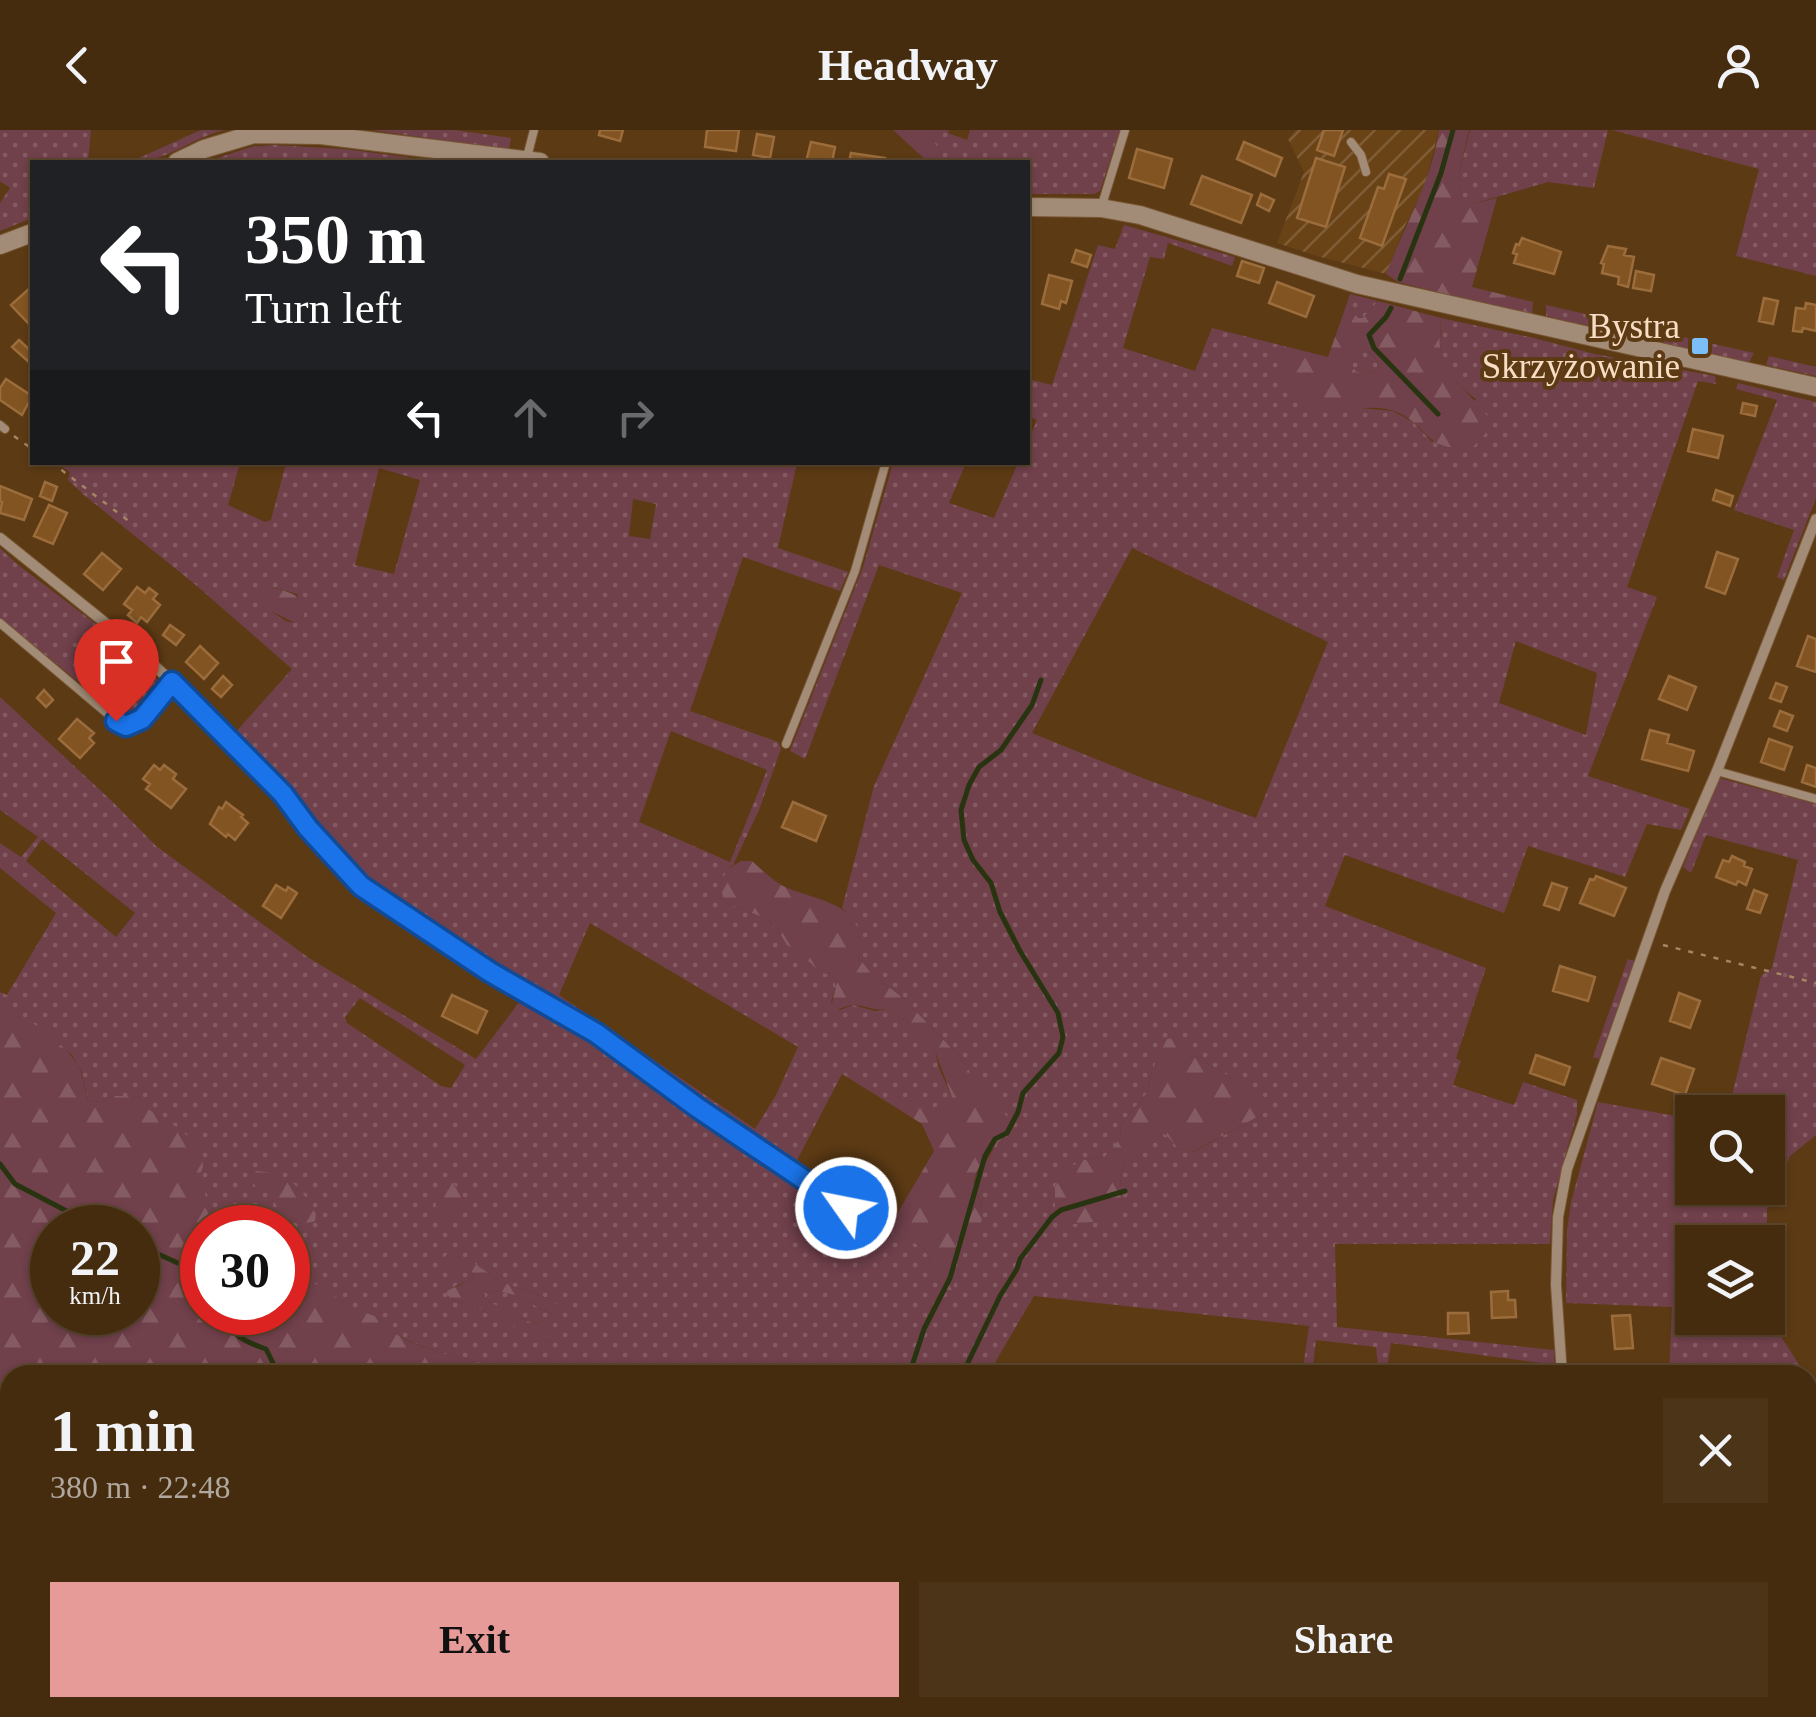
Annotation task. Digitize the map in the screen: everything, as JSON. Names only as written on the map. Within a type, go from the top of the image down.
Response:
[{"type":"street","points":[[181,160],[254,134],[321,135],[517,160]]},
{"type":"street","points":[[1030,206],[1102,208],[1140,216],[1357,284],[1816,387]]},
{"type":"street","points":[[0,245],[30,233]]},
{"type":"street","points":[[1561,1365],[1556,1285],[1558,1217],[1568,1169],[1664,891],[1717,771],[1816,519]]},
{"type":"street","points":[[0,538],[129,642],[172,682],[283,794],[361,886],[490,972],[596,1033],[846,1208]]},
{"type":"lane","points":[[533,160],[534,130]]},
{"type":"lane","points":[[1102,208],[1125,130]]},
{"type":"lane","points":[[1351,142],[1361,155],[1366,172]]},
{"type":"lane","points":[[786,744],[856,571],[885,465]]},
{"type":"lane","points":[[0,623],[126,726],[142,719],[172,682]]},
{"type":"lane","points":[[1717,771],[1816,799]]},
{"type":"path","points":[[2,427],[30,448]]},
{"type":"path","points":[[54,465],[130,522]]},
{"type":"path","points":[[1647,942],[1816,984]]},
{"type":"shaded area","points":[[1295,130],[1439,130],[1424,188],[1386,274],[1277,243],[1304,172],[1288,139]]},
{"type":"green space","points":[[0,130],[91,130],[88,160],[30,160],[30,219],[0,231],[0,203],[10,188],[0,181]]},
{"type":"green space","points":[[201,130],[224,130],[155,159],[134,160]]},
{"type":"green space","points":[[372,130],[455,130],[511,138],[509,150]]},
{"type":"green space","points":[[893,130],[924,130],[941,152],[941,160],[926,160]]},
{"type":"green space","points":[[924,130],[949,130],[948,133],[967,140],[970,130],[1120,130],[1100,191],[1094,194],[1030,194],[1030,160],[941,160],[941,152]]},
{"type":"green space","points":[[1439,130],[1469,130],[1459,173],[1461,198],[1476,203],[1497,198],[1472,287],[1533,302],[1532,316],[1398,282],[1386,274],[1424,185]]},
{"type":"green space","points":[[1470,130],[1608,130],[1594,188],[1548,182],[1476,203],[1461,199],[1459,173]]},
{"type":"green space","points":[[1612,130],[1816,130],[1816,276],[1736,256],[1759,169]]},
{"type":"green space","points":[[251,147],[344,149],[429,160],[211,160]]},
{"type":"green space","points":[[1124,225],[1235,257],[1232,266],[1168,243],[1164,259],[1150,257],[1123,348],[1195,371],[1212,328],[1284,346],[1279,359],[1349,407],[1393,411],[1413,422],[1432,442],[1476,399],[1457,382],[1443,359],[1441,318],[1595,354],[1715,376],[1716,384],[1698,381],[1627,587],[1657,597],[1588,776],[1690,809],[1681,830],[1647,824],[1625,877],[1528,846],[1504,913],[1345,855],[1325,906],[1486,968],[1456,1058],[1461,1061],[1453,1085],[1514,1105],[1523,1082],[1577,1100],[1577,1114],[1553,1200],[1550,1244],[1335,1244],[1337,1327],[1554,1350],[1555,1365],[1391,1343],[1388,1365],[1378,1365],[1376,1347],[1316,1340],[1313,1365],[1303,1365],[1309,1326],[1034,1296],[994,1365],[489,1365],[409,1341],[388,1330],[375,1316],[354,1310],[310,1281],[310,1205],[209,1205],[198,1179],[113,1096],[102,1102],[88,1101],[82,1073],[72,1055],[0,1005],[0,992],[7,995],[56,913],[0,868],[0,843],[21,857],[38,837],[0,810],[0,697],[156,846],[309,958],[476,1059],[521,1000],[532,1002],[812,1194],[884,1234],[887,1231],[922,1247],[943,1289],[955,1258],[956,1243],[982,1206],[975,1179],[996,1142],[995,1098],[903,998],[870,972],[859,958],[856,931],[842,908],[874,786],[962,593],[879,565],[805,759],[790,751],[863,567],[892,465],[965,465],[949,503],[994,518],[1017,465],[1030,465],[1030,436],[1037,420],[1030,417],[1030,380],[1052,385],[1098,245],[1115,249]],"holes":[[[1132,548],[1328,642],[1256,818],[1032,733]],[[1516,641],[1597,673],[1586,735],[1499,703]],[[42,839],[135,913],[116,937],[26,861]],[[360,998],[465,1065],[451,1088],[441,1086],[347,1023],[345,1017]],[[1177,1038],[1207,1063],[1270,1101],[1261,1115],[1193,1152],[1179,1149],[1165,1134],[1155,1135],[1145,1149],[1126,1158],[1120,1176],[1122,1200],[1083,1160],[1105,1157],[1120,1138],[1121,1124],[1147,1093],[1152,1070]],[[474,1263],[501,1282],[550,1299],[557,1317],[512,1294],[484,1293],[486,1300],[539,1324],[513,1326],[451,1299],[455,1286],[474,1275],[464,1269],[443,1269]]]},
{"type":"green space","points":[[1350,294],[1378,301],[1363,318],[1358,318],[1347,303]]},
{"type":"green space","points":[[1378,301],[1441,318],[1444,361],[1488,417],[1485,434],[1473,447],[1444,446],[1413,421],[1391,410],[1312,408],[1281,385],[1279,359],[1284,346],[1328,357],[1347,303],[1358,318],[1363,318]],"holes":[[[1364,349],[1379,364],[1373,372],[1357,372],[1351,366],[1354,351]]]},
{"type":"green space","points":[[1546,305],[1646,328],[1645,339],[1546,316]]},
{"type":"green space","points":[[1665,333],[1754,353],[1749,362],[1664,344]]},
{"type":"green space","points":[[1364,349],[1379,364],[1371,372],[1357,372],[1351,366],[1351,358],[1354,350]]},
{"type":"green space","points":[[1769,356],[1816,367],[1816,376],[1766,365]]},
{"type":"green space","points":[[1738,383],[1816,402],[1816,498],[1784,580],[1777,577],[1794,530],[1734,510],[1777,400],[1736,389]]},
{"type":"green space","points":[[59,465],[239,465],[228,505],[265,522],[271,520],[285,465],[797,465],[778,548],[848,572],[840,591],[743,557],[690,711],[778,742],[781,749],[759,810],[728,869],[724,902],[767,919],[787,945],[822,973],[833,974],[836,987],[831,1002],[840,1010],[853,1005],[875,1011],[887,1009],[914,1027],[935,1051],[952,1097],[933,1109],[906,1100],[884,1100],[842,1074],[794,1166],[572,1014],[448,939],[344,858],[282,779],[234,734],[292,669],[68,480],[70,472]],"holes":[[[379,468],[420,480],[394,574],[355,565]],[[633,499],[656,504],[650,539],[629,536]],[[272,587],[297,594],[304,616],[295,623],[271,611]],[[671,731],[767,770],[730,862],[639,822]],[[590,923],[798,1047],[755,1129],[559,995]]]},
{"type":"green space","points":[[0,548],[109,634],[159,681],[147,704],[129,720],[0,618]]},
{"type":"green space","points":[[272,587],[300,599],[304,616],[295,623],[271,611],[260,593],[263,588]]},
{"type":"green space","points":[[1719,778],[1816,804],[1816,1135],[1790,1156],[1785,1167],[1785,1095],[1732,1095],[1761,976],[1772,968],[1798,860],[1706,835],[1691,873],[1683,867]]},
{"type":"green space","points":[[741,861],[752,861],[783,886],[826,901],[849,915],[857,926],[859,958],[962,1059],[1008,1119],[1011,1129],[975,1175],[982,1221],[976,1236],[956,1243],[952,1290],[943,1290],[923,1249],[887,1231],[934,1151],[922,1124],[884,1100],[906,1100],[934,1108],[952,1097],[935,1051],[914,1027],[887,1009],[854,1005],[830,1011],[836,987],[833,974],[822,973],[787,945],[767,919],[724,902],[720,882],[728,869]]},
{"type":"green space","points":[[1628,959],[1635,961],[1599,1059],[1593,1057]]},
{"type":"green space","points":[[0,1005],[34,1024],[66,1050],[80,1070],[88,1101],[127,1096],[201,1147],[203,1167],[198,1179],[209,1205],[180,1205],[180,1335],[310,1335],[310,1280],[354,1309],[375,1316],[408,1341],[489,1365],[0,1365]]},
{"type":"green space","points":[[1177,1037],[1207,1063],[1271,1101],[1261,1115],[1192,1152],[1179,1149],[1165,1134],[1155,1135],[1145,1149],[1126,1158],[1120,1176],[1122,1200],[1115,1219],[1068,1225],[1055,1213],[1055,1186],[1062,1171],[1083,1160],[1105,1157],[1120,1138],[1121,1124],[1147,1093],[1152,1070],[1167,1039]]},
{"type":"green space","points":[[1598,1102],[1675,1116],[1675,1205],[1768,1205],[1767,1225],[1675,1225],[1675,1335],[1780,1335],[1799,1365],[1669,1365],[1672,1307],[1566,1303],[1571,1202]]},
{"type":"green space","points":[[256,1171],[285,1178],[305,1196],[316,1214],[315,1221],[310,1223],[310,1205],[276,1205],[270,1193],[256,1189],[252,1178]]},
{"type":"green space","points":[[447,1178],[458,1189],[461,1200],[457,1211],[445,1221],[437,1217],[436,1207]]},
{"type":"green space","points":[[448,1253],[474,1263],[501,1282],[550,1299],[563,1309],[557,1317],[512,1294],[484,1293],[486,1300],[546,1327],[549,1333],[545,1338],[451,1299],[445,1292],[474,1275],[438,1266]]},
{"type":"building","points":[[600,130],[623,130],[620,141],[599,135]]},
{"type":"building","points":[[707,130],[739,130],[736,151],[705,147]]},
{"type":"building","points":[[1324,130],[1343,130],[1334,156],[1317,150]]},
{"type":"building","points":[[757,134],[774,137],[770,158],[753,155]]},
{"type":"building","points":[[811,142],[835,147],[832,160],[806,160]]},
{"type":"building","points":[[1244,142],[1282,158],[1275,176],[1237,159]]},
{"type":"building","points":[[1137,149],[1172,159],[1164,188],[1129,178]]},
{"type":"building","points":[[851,153],[885,158],[884,160],[849,160]]},
{"type":"building","points":[[1316,158],[1345,167],[1326,227],[1297,218]]},
{"type":"building","points":[[1389,174],[1406,179],[1382,246],[1360,238],[1378,187],[1384,189]]},
{"type":"building","points":[[1202,176],[1252,195],[1241,223],[1191,204]]},
{"type":"building","points":[[1261,194],[1274,200],[1269,211],[1257,205]]},
{"type":"building","points":[[1522,238],[1561,252],[1554,274],[1514,263],[1517,254],[1513,253]]},
{"type":"building","points":[[1608,246],[1626,249],[1624,255],[1634,257],[1628,287],[1618,284],[1619,277],[1602,273],[1601,263]]},
{"type":"building","points":[[1076,250],[1091,255],[1087,267],[1072,262]]},
{"type":"building","points":[[1242,261],[1264,268],[1259,283],[1237,276]]},
{"type":"building","points":[[1636,271],[1654,275],[1651,291],[1633,288]]},
{"type":"building","points":[[1049,275],[1072,281],[1066,303],[1061,301],[1059,309],[1042,304]]},
{"type":"building","points":[[1277,282],[1314,296],[1306,317],[1269,303]]},
{"type":"building","points":[[30,288],[28,323],[11,305]]},
{"type":"building","points":[[1764,298],[1778,301],[1773,324],[1759,321]]},
{"type":"building","points":[[1806,303],[1816,305],[1816,331],[1793,331],[1796,308],[1805,309]]},
{"type":"building","points":[[19,340],[30,350],[30,363],[12,347]]},
{"type":"building","points":[[6,379],[30,395],[22,415],[0,400],[0,388]]},
{"type":"building","points":[[1743,403],[1757,406],[1755,416],[1741,413]]},
{"type":"building","points":[[1693,429],[1723,436],[1718,458],[1688,451]]},
{"type":"building","points":[[45,482],[57,487],[52,501],[40,496]]},
{"type":"building","points":[[0,486],[32,499],[24,520],[0,513]]},
{"type":"building","points":[[1716,490],[1733,496],[1730,506],[1713,500]]},
{"type":"building","points":[[49,505],[67,513],[53,544],[34,536]]},
{"type":"building","points":[[1717,552],[1738,559],[1725,594],[1706,587]]},
{"type":"building","points":[[102,553],[121,569],[103,590],[84,574]]},
{"type":"building","points":[[137,587],[145,593],[149,588],[157,594],[153,599],[160,605],[147,622],[141,617],[137,623],[128,615],[132,610],[124,604]]},
{"type":"building","points":[[170,625],[184,635],[176,645],[163,635]]},
{"type":"building","points":[[1808,636],[1816,639],[1816,672],[1797,666]]},
{"type":"building","points":[[200,646],[218,663],[204,679],[186,662]]},
{"type":"building","points":[[223,676],[232,685],[221,697],[212,689]]},
{"type":"building","points":[[1669,676],[1696,687],[1687,710],[1659,699]]},
{"type":"building","points":[[1776,683],[1787,687],[1781,702],[1770,698]]},
{"type":"building","points":[[44,690],[53,700],[46,707],[37,698]]},
{"type":"building","points":[[1780,711],[1793,716],[1787,731],[1774,726]]},
{"type":"building","points":[[77,719],[94,733],[89,738],[94,743],[80,758],[59,739]]},
{"type":"building","points":[[1650,730],[1669,735],[1667,743],[1694,751],[1688,771],[1642,759]]},
{"type":"building","points":[[1769,739],[1792,747],[1784,770],[1761,762]]},
{"type":"building","points":[[154,765],[160,770],[164,765],[176,774],[173,779],[186,789],[171,808],[146,789],[150,784],[143,779]]},
{"type":"building","points":[[1807,765],[1816,768],[1816,787],[1802,782]]},
{"type":"building","points":[[226,802],[248,823],[235,840],[210,824]]},
{"type":"building","points":[[793,802],[826,816],[816,841],[782,827]]},
{"type":"building","points":[[1732,856],[1752,869],[1746,885],[1716,877],[1723,860],[1729,862]]},
{"type":"building","points":[[1596,876],[1626,888],[1614,916],[1580,903],[1590,879]]},
{"type":"building","points":[[1552,883],[1567,888],[1559,910],[1544,905]]},
{"type":"building","points":[[276,885],[297,893],[281,918],[263,906]]},
{"type":"building","points":[[1754,890],[1767,895],[1760,913],[1747,909]]},
{"type":"building","points":[[1560,966],[1595,977],[1588,1001],[1553,991]]},
{"type":"building","points":[[1679,993],[1700,1001],[1690,1028],[1670,1021]]},
{"type":"building","points":[[452,995],[487,1011],[477,1033],[442,1016]]},
{"type":"building","points":[[1536,1055],[1570,1067],[1564,1085],[1530,1073]]},
{"type":"building","points":[[1661,1058],[1694,1069],[1685,1095],[1652,1084]]},
{"type":"building","points":[[844,1172],[872,1187],[864,1202],[835,1187]]},
{"type":"building","points":[[881,1188],[891,1193],[881,1211],[871,1205]]},
{"type":"building","points":[[1508,1291],[1508,1300],[1515,1300],[1516,1317],[1492,1318],[1491,1292]]},
{"type":"building","points":[[1448,1313],[1468,1313],[1469,1333],[1448,1334]]},
{"type":"building","points":[[1630,1315],[1633,1348],[1615,1349],[1612,1316]]},
{"type":"waterway","points":[[1400,279],[1441,173],[1453,130]]},
{"type":"waterway","points":[[1391,308],[1369,335],[1374,348],[1438,414]]},
{"type":"waterway","points":[[912,1365],[924,1329],[950,1278],[985,1156],[995,1139],[1007,1133],[1023,1093],[1059,1053],[1063,1037],[1058,1013],[1020,951],[1000,912],[991,883],[973,860],[964,840],[961,810],[979,767],[1001,750],[1032,705],[1041,680]]},
{"type":"waterway","points":[[0,1164],[15,1184],[55,1205]]},
{"type":"waterway","points":[[967,1365],[1020,1259],[1052,1217],[1061,1210],[1125,1191]]},
{"type":"waterway","points":[[160,1255],[180,1264]]},
{"type":"waterway","points":[[238,1335],[266,1349],[274,1365]]},
{"type":"place","name":"Bystra Skrzyżowanie","points":[[1700,346]]},
{"type":"route","points":[[116,721],[126,726],[142,719],[172,682],[283,794],[361,886],[490,972],[596,1033],[846,1208]]}]
